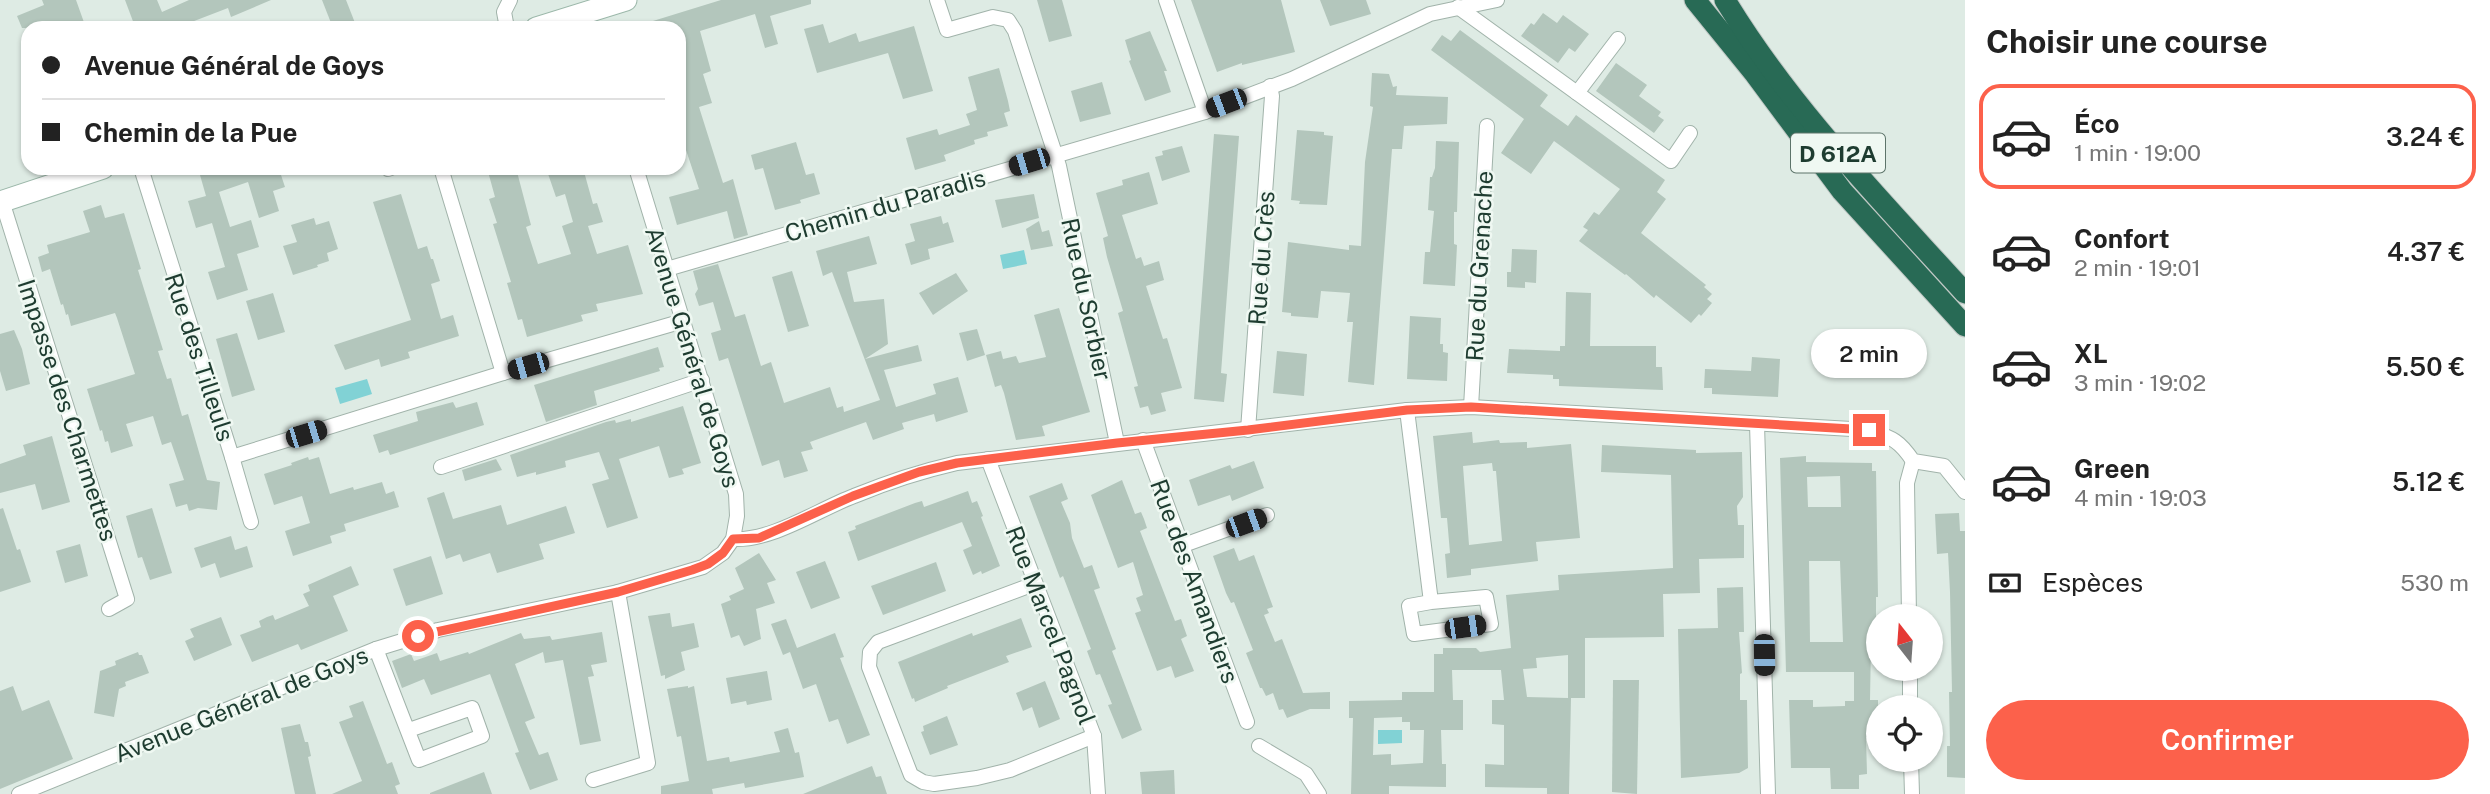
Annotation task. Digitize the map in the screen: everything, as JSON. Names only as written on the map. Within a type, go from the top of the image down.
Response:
[{"type":"highway","points":[[1696,0],[1755,74]]},
{"type":"highway","name":"D 612A","points":[[1713,0],[1755,74],[1842,191],[1965,326]]},
{"type":"highway","name":"D 612A","points":[[1725,0],[1771,71],[1816,128],[1965,293]]},
{"type":"main road","points":[[575,21],[591,18],[626,0]]},
{"type":"main road","points":[[1,202],[82,175]]},
{"type":"street","points":[[505,21],[504,12],[510,0]]},
{"type":"street","name":"Rue du Sorbier","points":[[937,0],[947,30],[993,17],[1008,20],[1015,31],[1055,155],[1117,443]]},
{"type":"street","points":[[1166,0],[1205,112]]},
{"type":"street","name":"Chemin du Paradis","points":[[667,269],[1205,112],[1292,79],[1430,14],[1497,0]]},
{"type":"street","points":[[1458,7],[1671,161],[1690,132]]},
{"type":"street","points":[[1577,93],[1618,38]]},
{"type":"street","name":"Rue du Crès","points":[[1248,430],[1272,96],[1270,86]]},
{"type":"street","name":"Rue du Grenache","points":[[1471,407],[1487,126]]},
{"type":"street","name":"Rue des Tilleuls","points":[[143,175],[232,457],[503,373],[683,321]]},
{"type":"street","points":[[443,175],[503,373]]},
{"type":"street","name":"Avenue Général de Goys","points":[[19,794],[376,649],[438,630],[618,592],[702,567],[723,553],[733,539],[737,516],[736,494],[638,175]]},
{"type":"street","name":"Impasse des Charmettes","points":[[1,202],[127,599],[109,609]]},
{"type":"street","points":[[441,467],[702,380]]},
{"type":"street","points":[[733,539],[759,538],[853,496],[919,472],[957,463],[1407,410],[1471,407],[1869,430],[1893,438],[1903,446],[1913,461],[1944,466],[1965,492]]},
{"type":"street","points":[[1407,410],[1432,602]]},
{"type":"street","points":[[1757,424],[1768,794]]},
{"type":"street","name":"Rue des Amandiers","points":[[1143,440],[1247,722]]},
{"type":"street","points":[[232,457],[251,522]]},
{"type":"street","name":"Rue Marcel Pagnol","points":[[988,459],[1094,736],[1098,794]]},
{"type":"street","points":[[1909,604],[1907,483],[1913,461]]},
{"type":"street","points":[[1181,546],[1267,515]]},
{"type":"street","points":[[1034,584],[878,642],[870,652],[869,667],[911,775],[934,785],[977,778],[1010,770],[1094,736]]},
{"type":"street","points":[[593,780],[648,763],[618,592]]},
{"type":"street","points":[[1486,597],[1491,624],[1414,634],[1409,606],[1432,602],[1486,597]]},
{"type":"street","points":[[376,649],[419,760],[482,736],[472,708],[408,730]]},
{"type":"street","points":[[1259,746],[1306,774],[1319,794]]},
{"type":"street","points":[[1911,772],[1912,794]]},
{"type":"water","points":[[1024,250],[1027,264],[1003,269],[1000,255]]},
{"type":"water","points":[[367,379],[372,394],[340,404],[335,388]]},
{"type":"water","points":[[1378,730],[1402,730],[1402,743],[1378,744]]},
{"type":"building","points":[[42,0],[76,0],[84,21],[21,21],[21,26],[17,16],[44,5]]},
{"type":"building","points":[[125,0],[157,0],[162,12],[189,0],[271,0],[231,17],[228,8],[194,21],[133,21]]},
{"type":"building","points":[[322,0],[346,0],[354,21],[330,21]]},
{"type":"building","points":[[721,0],[811,0],[811,4],[770,16],[778,44],[765,48],[755,14],[700,31],[711,71],[703,74],[712,103],[699,107],[723,183],[733,179],[748,235],[734,239],[727,211],[677,225],[669,197],[699,189],[686,150],[686,21],[653,21]]},
{"type":"building","points":[[1037,0],[1062,0],[1072,36],[1049,42]]},
{"type":"building","points":[[1191,0],[1281,0],[1295,52],[1242,63],[1217,72]]},
{"type":"building","points":[[1320,0],[1366,0],[1371,14],[1330,26]]},
{"type":"building","points":[[1543,13],[1557,23],[1563,15],[1589,34],[1575,52],[1569,48],[1558,63],[1521,36]]},
{"type":"building","points":[[823,24],[829,43],[856,33],[859,42],[914,26],[933,91],[903,99],[888,53],[817,73],[804,29]]},
{"type":"building","points":[[1460,30],[1548,95],[1540,106],[1568,126],[1576,115],[1665,180],[1657,192],[1666,199],[1641,233],[1706,285],[1704,287],[1712,294],[1707,299],[1712,303],[1701,316],[1699,314],[1691,323],[1579,241],[1588,230],[1583,227],[1594,212],[1599,215],[1620,189],[1554,141],[1531,174],[1501,153],[1524,119],[1431,50],[1442,35],[1451,41]]},
{"type":"building","points":[[1150,31],[1167,71],[1164,71],[1171,92],[1145,101],[1129,61],[1131,60],[1125,40]]},
{"type":"building","points":[[1616,63],[1647,85],[1639,96],[1661,112],[1658,116],[1664,120],[1654,133],[1596,91]]},
{"type":"building","points":[[999,68],[1010,111],[1004,113],[1008,126],[987,132],[988,136],[974,140],[975,144],[944,155],[946,161],[915,170],[906,138],[937,129],[939,135],[970,125],[966,114],[977,110],[968,77]]},
{"type":"building","points":[[1372,73],[1389,74],[1393,87],[1397,86],[1396,95],[1448,97],[1447,124],[1404,126],[1402,149],[1392,149],[1374,385],[1348,382],[1353,322],[1347,322],[1350,293],[1321,291],[1318,318],[1291,316],[1291,313],[1282,312],[1288,242],[1349,250],[1349,245],[1361,246],[1365,162],[1373,107],[1370,106]]},
{"type":"building","points":[[1102,82],[1111,114],[1080,122],[1071,91]]},
{"type":"building","points":[[1297,130],[1324,132],[1324,135],[1333,136],[1327,205],[1299,204],[1300,201],[1291,200]]},
{"type":"building","points":[[1214,134],[1239,136],[1221,373],[1227,374],[1224,402],[1194,399]]},
{"type":"building","points":[[1436,141],[1459,142],[1457,212],[1454,212],[1454,244],[1457,245],[1455,286],[1423,284],[1425,252],[1430,252],[1434,211],[1428,210],[1430,177],[1435,168]]},
{"type":"building","points":[[796,142],[806,175],[814,173],[820,194],[800,200],[801,203],[775,210],[763,168],[755,170],[751,155]]},
{"type":"building","points":[[1182,146],[1190,172],[1162,181],[1155,157],[1163,155],[1162,151]]},
{"type":"building","points":[[1149,172],[1158,204],[1122,215],[1136,259],[1141,257],[1144,266],[1159,261],[1164,280],[1146,286],[1163,339],[1167,338],[1182,388],[1161,393],[1166,411],[1151,415],[1148,406],[1140,408],[1134,387],[1138,386],[1118,313],[1123,311],[1107,257],[1103,238],[1108,236],[1096,193],[1123,185],[1122,180]]},
{"type":"building","points":[[200,175],[281,175],[285,187],[273,191],[279,211],[259,218],[248,182],[219,192],[230,227],[251,220],[259,247],[237,254],[248,290],[217,300],[208,272],[225,267],[212,223],[196,228],[188,201],[206,196]]},
{"type":"building","points":[[489,175],[518,175],[531,225],[526,227],[538,264],[571,254],[562,226],[573,222],[565,194],[556,197],[548,175],[585,175],[593,204],[597,203],[603,222],[588,226],[597,254],[628,245],[643,294],[596,304],[598,311],[581,315],[583,321],[527,337],[522,319],[518,320],[507,283],[511,282],[493,224],[497,223],[489,199],[495,197]]},
{"type":"building","points":[[401,194],[418,249],[427,246],[433,259],[440,281],[431,284],[441,319],[453,315],[459,336],[408,352],[410,358],[381,367],[379,359],[345,370],[334,345],[411,320],[373,202]]},
{"type":"building","points":[[1034,194],[1039,218],[1002,228],[995,200]]},
{"type":"building","points":[[101,205],[105,218],[124,213],[141,269],[138,270],[163,350],[158,351],[167,379],[171,378],[182,416],[188,414],[207,480],[220,482],[217,510],[198,508],[189,511],[187,504],[176,507],[169,484],[184,480],[171,442],[162,445],[153,416],[126,424],[133,446],[111,453],[108,441],[105,442],[102,430],[100,431],[87,389],[135,374],[117,318],[115,313],[71,326],[68,314],[66,315],[63,304],[61,305],[50,269],[42,272],[38,257],[49,253],[47,245],[90,232],[83,211]]},
{"type":"building","points":[[941,216],[943,224],[948,222],[954,242],[928,249],[930,259],[911,265],[905,244],[915,241],[910,224]]},
{"type":"building","points":[[314,218],[316,225],[329,221],[338,249],[327,253],[329,261],[293,275],[283,246],[297,242],[291,225]]},
{"type":"building","points":[[1039,221],[1042,232],[1049,230],[1053,246],[1031,250],[1026,229]]},
{"type":"building","points":[[869,236],[877,264],[847,272],[854,302],[884,299],[888,344],[865,359],[918,345],[922,361],[884,370],[896,407],[936,394],[933,384],[958,377],[968,412],[936,422],[934,414],[902,423],[904,429],[873,440],[866,422],[810,442],[813,449],[801,452],[808,471],[784,478],[779,460],[762,466],[728,358],[719,361],[711,333],[721,330],[713,302],[699,306],[693,271],[718,264],[735,317],[745,314],[761,366],[771,362],[784,403],[830,387],[837,408],[843,406],[844,412],[880,400],[832,272],[823,276],[816,251]]},
{"type":"building","points":[[1512,249],[1537,250],[1536,283],[1525,282],[1525,288],[1507,287]]},
{"type":"building","points":[[792,271],[809,326],[788,332],[772,277]]},
{"type":"building","points":[[956,273],[968,291],[933,315],[919,293]]},
{"type":"building","points":[[1566,292],[1591,293],[1590,346],[1656,346],[1656,367],[1662,367],[1663,390],[1559,386],[1559,379],[1553,379],[1553,375],[1507,373],[1509,349],[1560,351],[1560,346],[1565,346]]},
{"type":"building","points":[[273,293],[285,332],[258,340],[246,301]]},
{"type":"building","points":[[1059,308],[1090,412],[1042,426],[1045,436],[1016,440],[1004,393],[1001,385],[995,387],[986,355],[1001,351],[1003,359],[1016,356],[1019,363],[1046,357],[1034,315]]},
{"type":"building","points":[[1410,316],[1441,318],[1440,344],[1443,344],[1443,352],[1448,353],[1447,381],[1407,379]]},
{"type":"building","points":[[977,329],[985,355],[967,361],[959,333]]},
{"type":"building","points":[[14,330],[22,349],[30,384],[6,391],[0,371],[0,334]]},
{"type":"building","points":[[237,333],[255,390],[232,397],[216,339]]},
{"type":"building","points":[[658,347],[664,367],[659,368],[660,371],[594,391],[597,405],[546,422],[534,385]]},
{"type":"building","points":[[1277,351],[1307,354],[1304,396],[1273,393]]},
{"type":"building","points":[[1752,357],[1780,359],[1778,397],[1712,394],[1712,388],[1704,388],[1705,369],[1751,371]]},
{"type":"building","points":[[453,402],[456,408],[477,402],[484,425],[390,455],[388,450],[379,453],[373,435],[418,421],[416,412]]},
{"type":"building","points":[[683,406],[701,463],[682,469],[684,474],[669,478],[659,446],[619,459],[638,518],[607,528],[592,484],[609,479],[599,452],[565,461],[566,467],[517,477],[510,455],[606,422],[615,420],[616,423],[631,419],[631,422]]},
{"type":"building","points":[[1472,432],[1473,443],[1499,440],[1500,443],[1527,442],[1527,448],[1571,444],[1580,538],[1536,542],[1538,561],[1471,569],[1471,575],[1447,578],[1445,554],[1450,553],[1447,518],[1441,518],[1433,436]],"holes":[[[1492,463],[1493,471],[1496,471],[1502,541],[1469,545],[1463,466]]]},
{"type":"building","points":[[52,436],[70,502],[42,510],[35,484],[0,493],[0,464],[26,455],[23,445]]},
{"type":"building","points":[[1602,445],[1696,450],[1696,453],[1742,452],[1743,497],[1737,506],[1738,525],[1744,525],[1744,558],[1699,559],[1700,593],[1663,594],[1664,637],[1585,638],[1585,698],[1571,698],[1569,794],[1547,794],[1547,788],[1485,787],[1485,764],[1504,765],[1504,725],[1492,724],[1492,700],[1504,700],[1501,670],[1452,670],[1453,700],[1463,700],[1463,730],[1441,730],[1446,787],[1389,786],[1389,794],[1351,794],[1353,718],[1349,718],[1349,701],[1402,700],[1402,692],[1434,692],[1434,654],[1443,654],[1443,648],[1476,648],[1480,652],[1511,648],[1506,595],[1559,590],[1558,575],[1673,568],[1671,475],[1601,472]],"holes":[[[1568,655],[1568,698],[1527,697],[1523,669],[1537,668],[1536,658]],[[1402,717],[1402,722],[1410,722],[1410,730],[1424,730],[1423,763],[1391,765],[1391,754],[1373,755],[1374,718]]]},
{"type":"building","points":[[1806,456],[1806,462],[1872,463],[1872,471],[1876,471],[1878,597],[1876,604],[1866,604],[1866,681],[1870,681],[1870,695],[1866,695],[1867,774],[1859,775],[1859,789],[1831,789],[1830,768],[1791,768],[1789,700],[1813,700],[1813,707],[1845,706],[1845,701],[1854,701],[1854,672],[1786,672],[1780,458]],"holes":[[[1840,476],[1841,507],[1808,507],[1807,477]],[[1809,561],[1840,561],[1843,642],[1810,642]]]},
{"type":"building","points":[[308,457],[309,460],[319,457],[330,494],[382,482],[386,494],[394,491],[399,507],[344,524],[346,531],[330,536],[332,543],[293,556],[285,531],[310,523],[302,496],[274,505],[264,474]]},
{"type":"building","points":[[496,459],[502,470],[465,481],[462,470]]},
{"type":"building","points":[[1254,461],[1264,488],[1232,501],[1230,495],[1198,506],[1189,480],[1230,465],[1232,469]]},
{"type":"building","points":[[1122,480],[1135,514],[1141,512],[1144,519],[1147,528],[1140,531],[1175,621],[1181,619],[1187,636],[1181,639],[1194,671],[1175,678],[1171,666],[1157,671],[1135,613],[1141,611],[1136,598],[1143,595],[1133,562],[1118,568],[1091,495]]},
{"type":"building","points":[[1062,483],[1068,499],[1061,502],[1070,523],[1072,538],[1084,568],[1092,565],[1100,588],[1094,590],[1116,649],[1112,651],[1142,730],[1122,739],[1108,705],[1112,704],[1087,651],[1091,649],[1029,496]]},
{"type":"building","points":[[968,491],[972,503],[977,501],[1000,566],[973,575],[963,550],[972,546],[962,522],[858,561],[848,532],[856,529],[855,526],[915,503],[922,501],[924,507]]},
{"type":"building","points":[[444,492],[453,519],[501,505],[507,525],[566,506],[575,533],[539,544],[544,559],[497,573],[490,553],[463,562],[460,554],[446,559],[427,498]]},
{"type":"building","points":[[3,508],[31,582],[0,592],[0,509]]},
{"type":"building","points":[[152,508],[172,573],[150,580],[142,557],[138,558],[126,516]]},
{"type":"building","points":[[1959,513],[1960,531],[1965,531],[1965,778],[1947,777],[1947,746],[1950,746],[1949,692],[1952,692],[1950,592],[1948,553],[1937,554],[1935,514]]},
{"type":"building","points":[[231,536],[235,550],[247,546],[253,567],[220,578],[215,563],[201,568],[194,548]]},
{"type":"building","points":[[80,544],[88,576],[65,583],[56,551]]},
{"type":"building","points":[[1234,548],[1239,561],[1254,555],[1273,607],[1267,609],[1269,613],[1264,615],[1275,642],[1282,639],[1303,693],[1330,692],[1330,709],[1310,709],[1287,718],[1283,709],[1279,710],[1273,693],[1266,696],[1260,688],[1246,653],[1253,650],[1234,602],[1231,603],[1226,593],[1213,556]]},
{"type":"building","points":[[759,553],[776,580],[767,583],[775,603],[756,609],[761,639],[744,646],[739,635],[731,638],[721,604],[731,600],[729,596],[744,589],[735,568]]},
{"type":"building","points":[[431,556],[443,594],[406,606],[393,569]]},
{"type":"building","points":[[825,561],[840,598],[811,609],[796,572]]},
{"type":"building","points":[[936,562],[946,591],[883,615],[871,586]]},
{"type":"building","points":[[351,566],[359,585],[333,596],[348,631],[301,650],[298,644],[252,662],[240,635],[261,627],[259,621],[267,617],[273,615],[275,620],[309,606],[303,594],[310,591],[308,585]]},
{"type":"building","points":[[1743,587],[1744,632],[1739,632],[1742,673],[1740,700],[1747,700],[1748,768],[1739,773],[1681,778],[1678,629],[1718,628],[1717,588]]},
{"type":"building","points":[[670,613],[672,627],[694,623],[699,647],[681,652],[685,670],[665,679],[665,675],[661,676],[648,616]]},
{"type":"building","points":[[221,617],[232,645],[194,661],[185,641],[194,637],[190,629]]},
{"type":"building","points":[[1021,618],[1032,647],[1006,656],[1009,662],[947,686],[948,688],[915,702],[914,698],[912,699],[898,662],[972,633],[973,636]]},
{"type":"building","points":[[786,619],[797,648],[835,633],[844,657],[840,658],[870,735],[847,744],[838,719],[829,722],[816,684],[803,689],[790,652],[783,655],[771,624]]},
{"type":"building","points":[[602,632],[607,662],[591,665],[594,676],[588,677],[601,741],[580,745],[563,660],[545,663],[543,652],[515,664],[535,718],[525,722],[539,755],[548,752],[558,780],[530,790],[515,753],[519,752],[490,674],[431,695],[424,679],[402,688],[392,661],[411,654],[414,661],[437,653],[440,661],[468,652],[469,654],[521,633],[524,639],[550,636],[552,640]]},
{"type":"building","points":[[138,652],[142,655],[149,673],[125,682],[126,686],[119,689],[114,717],[94,713],[100,671],[116,665],[115,661]]},
{"type":"building","points":[[767,671],[772,700],[747,705],[746,701],[731,704],[726,678]]},
{"type":"building","points":[[1613,680],[1639,680],[1637,794],[1612,792]]},
{"type":"building","points":[[1045,681],[1060,719],[1039,728],[1032,707],[1023,711],[1016,693]]},
{"type":"building","points":[[13,686],[22,711],[49,700],[73,759],[0,789],[0,691]]},
{"type":"building","points":[[694,686],[707,761],[729,757],[730,762],[780,752],[774,732],[788,728],[795,753],[799,752],[804,777],[745,788],[744,783],[712,789],[713,794],[661,794],[661,786],[689,781],[681,736],[677,737],[667,689]]},
{"type":"building","points":[[363,701],[387,764],[392,762],[400,784],[395,786],[398,794],[332,794],[362,781],[339,722],[353,717],[349,706]]},
{"type":"building","points":[[947,716],[958,745],[930,755],[921,732],[924,731],[923,726]]},
{"type":"building","points":[[300,724],[305,742],[308,742],[311,756],[308,757],[316,794],[295,794],[281,728]]},
{"type":"building","points":[[872,766],[876,777],[881,776],[887,794],[803,794]]},
{"type":"building","points":[[1174,770],[1175,794],[1142,794],[1140,772]]},
{"type":"building","points":[[484,772],[492,794],[430,794],[430,793]]},
{"type":"route","points":[[418,636],[618,592],[702,567],[723,553],[733,539],[759,538],[853,496],[919,472],[957,463],[1407,410],[1471,407],[1869,430]]}]
